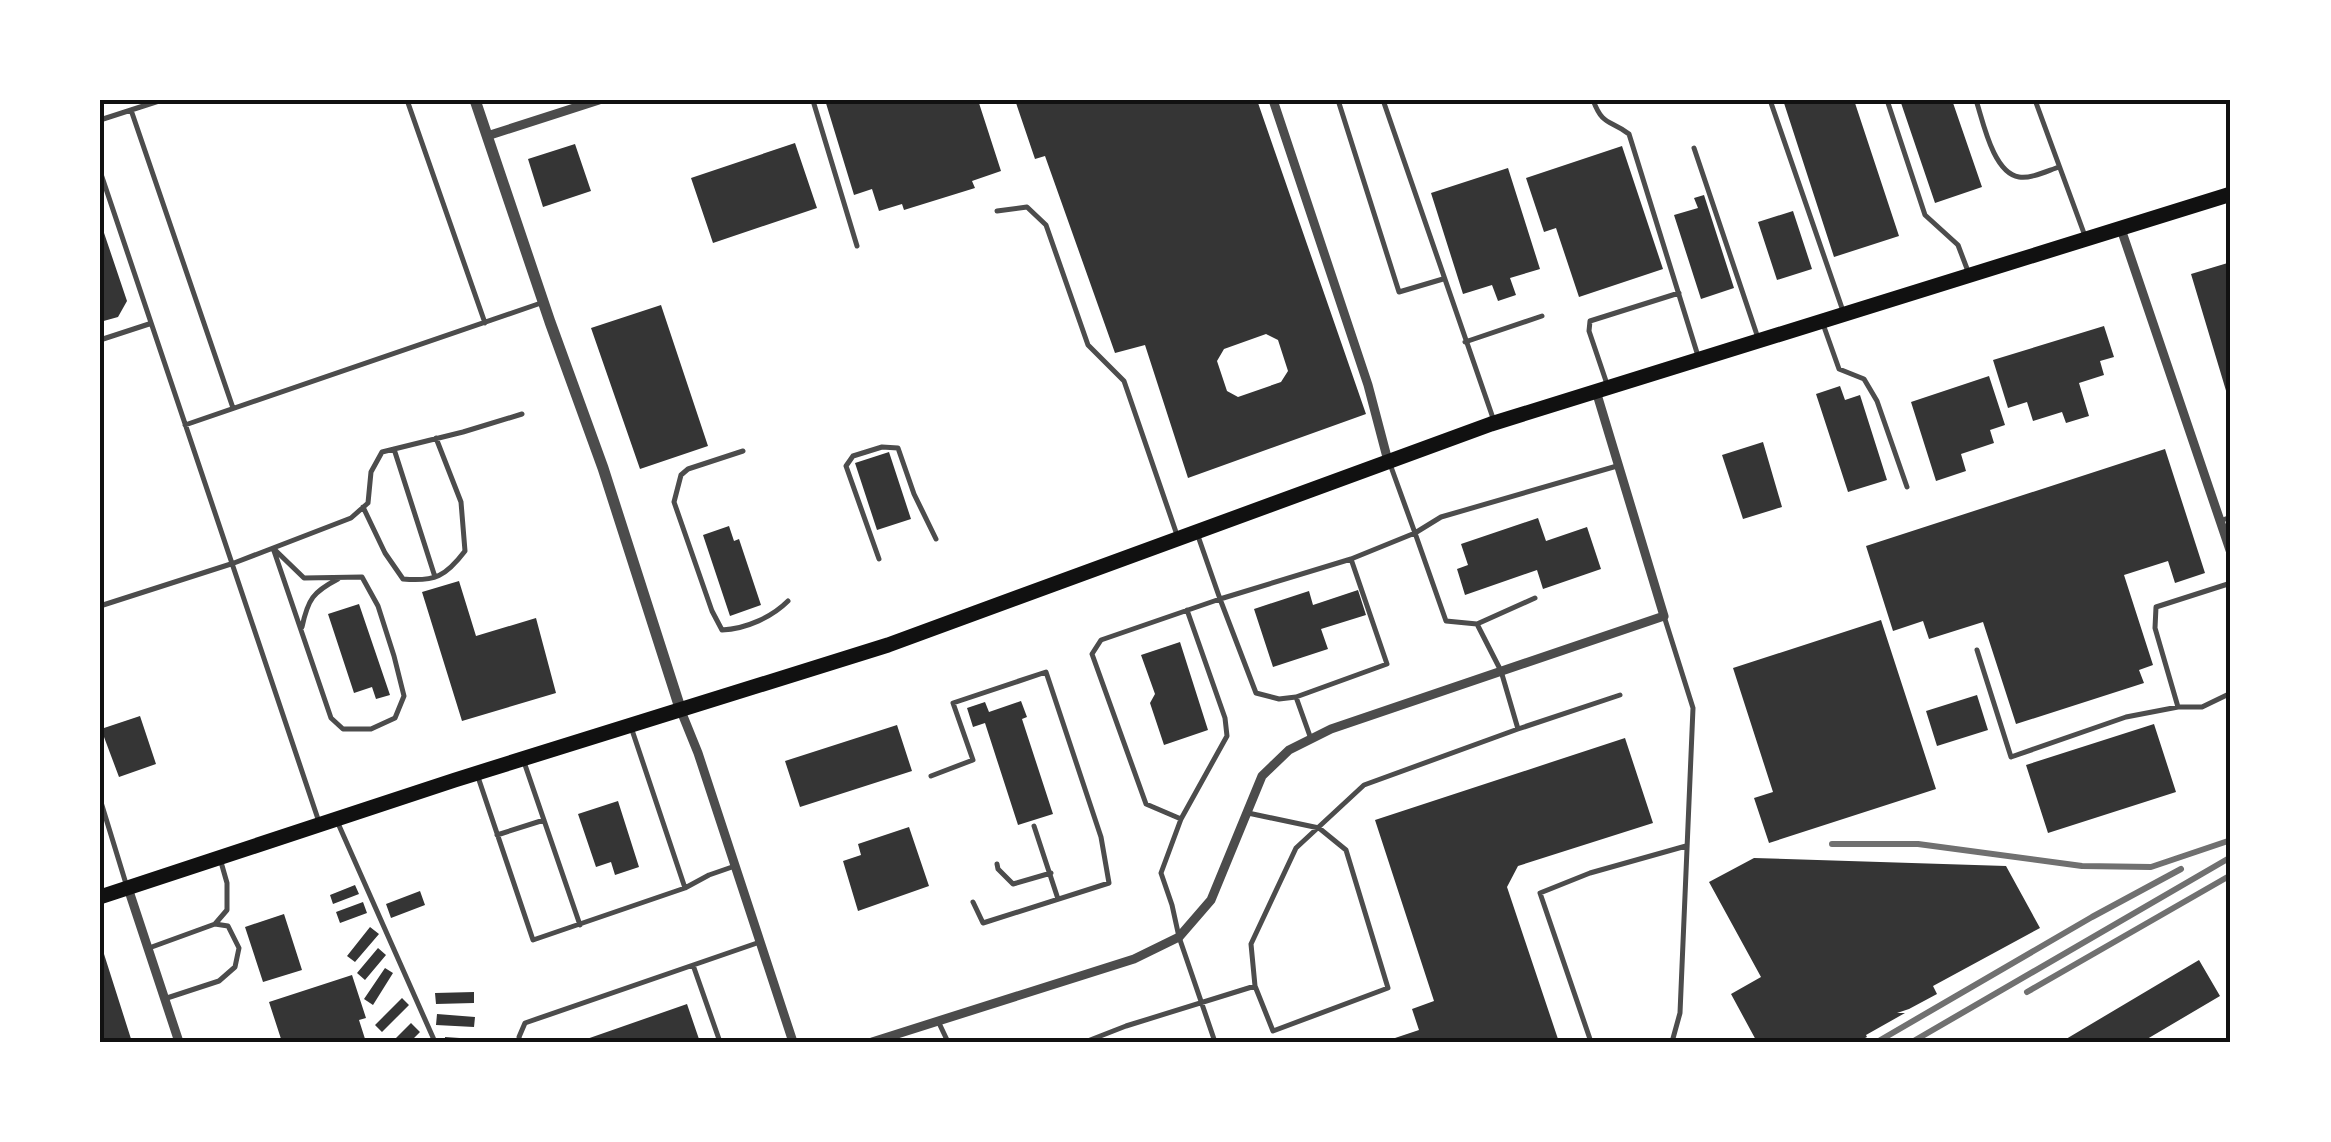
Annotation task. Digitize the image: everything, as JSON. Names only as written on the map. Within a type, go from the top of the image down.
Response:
[{"type":"main road","points":[[100,897],[885,646],[1495,423],[2231,194]]},
{"type":"street","points":[[475,100],[603,468],[793,1042]]},
{"type":"street","points":[[487,136],[575,104],[599,100]]},
{"type":"street","points":[[1273,100],[1362,368],[1388,461]]},
{"type":"street","points":[[2121,228],[2231,553]]},
{"type":"street","points":[[872,1042],[1134,959],[1179,937],[1211,900],[1262,776],[1289,750],[1331,729],[1664,616],[1602,389]]},
{"type":"street","points":[[128,888],[178,1042]]},
{"type":"lane","points":[[100,120],[162,100]]},
{"type":"lane","points":[[407,100],[485,323]]},
{"type":"lane","points":[[1338,100],[1399,292],[1444,279]]},
{"type":"lane","points":[[1383,100],[1495,423]]},
{"type":"lane","points":[[1594,100],[1599,115],[1629,134],[1699,359]]},
{"type":"lane","points":[[1770,100],[1844,314]]},
{"type":"lane","points":[[1887,100],[1925,215],[1958,245],[1970,275]]},
{"type":"lane","points":[[1976,100],[1994,155],[2007,172],[2019,177],[2059,167]]},
{"type":"lane","points":[[2035,100],[2086,239]]},
{"type":"lane","points":[[814,104],[857,246]]},
{"type":"lane","points":[[130,110],[233,408]]},
{"type":"lane","points":[[1694,148],[1758,340]]},
{"type":"lane","points":[[100,171],[184,425],[328,823],[436,1042]]},
{"type":"lane","points":[[997,211],[1028,207],[1046,225],[1088,345],[1124,381],[1178,538]]},
{"type":"lane","points":[[1602,389],[1590,321],[1678,293]]},
{"type":"lane","points":[[184,425],[543,302]]},
{"type":"lane","points":[[1465,342],[1542,316]]},
{"type":"lane","points":[[1822,321],[1839,370],[1864,379],[1877,400],[1907,487]]},
{"type":"lane","points":[[100,340],[150,323]]},
{"type":"lane","points":[[100,606],[234,563],[351,518],[368,502],[370,472],[382,452],[522,414]]},
{"type":"lane","points":[[363,507],[384,553],[403,579],[427,581],[451,570],[465,551],[461,502],[436,438]]},
{"type":"lane","points":[[878,558],[846,466],[852,456],[882,447],[898,448],[936,539]]},
{"type":"lane","points":[[394,449],[434,577]]},
{"type":"lane","points":[[742,451],[688,469],[681,475],[674,502],[722,630],[733,630],[776,613],[788,600]]},
{"type":"lane","points":[[1388,461],[1446,620],[1478,624],[1536,598]]},
{"type":"lane","points":[[1182,819],[1146,804],[1092,654],[1101,640],[1351,559],[1414,533],[1441,517],[1620,465]]},
{"type":"lane","points":[[2220,521],[2231,517]]},
{"type":"lane","points":[[1196,532],[1256,693],[1279,699],[1296,698],[1387,664],[1351,559]]},
{"type":"lane","points":[[273,548],[304,578],[362,577],[378,606],[404,696],[395,718],[371,729],[343,729],[331,718],[273,548]]},
{"type":"lane","points":[[301,631],[308,602],[341,578]]},
{"type":"lane","points":[[2178,707],[2155,628],[2156,607],[2231,583]]},
{"type":"lane","points":[[1187,610],[1225,718],[1227,736],[1182,819],[1161,873],[1215,1042]]},
{"type":"lane","points":[[1664,616],[1693,708],[1680,1013],[1672,1042]]},
{"type":"lane","points":[[1478,624],[1501,671],[1518,729]]},
{"type":"lane","points":[[1977,650],[2011,757],[2126,717],[2178,707],[2202,708],[2231,694]]},
{"type":"lane","points":[[931,776],[973,760],[953,703],[1046,672],[1101,837],[1109,882],[983,923],[973,902]]},
{"type":"lane","points":[[1248,812],[1319,828],[1346,850],[1388,988],[1273,1031],[1254,986],[1251,944],[1296,848],[1319,828],[1364,785],[1620,696]]},
{"type":"lane","points":[[1296,698],[1311,739]]},
{"type":"lane","points":[[630,726],[686,888]]},
{"type":"lane","points":[[523,760],[580,925]]},
{"type":"lane","points":[[477,774],[533,940],[686,888],[709,874],[735,866]]},
{"type":"lane","points":[[100,802],[128,888]]},
{"type":"lane","points":[[497,835],[544,820]]},
{"type":"lane","points":[[1034,826],[1058,899]]},
{"type":"lane","points":[[1591,1042],[1540,892],[1590,873],[1686,846]]},
{"type":"lane","points":[[216,924],[227,910],[228,883],[220,858]]},
{"type":"lane","points":[[997,864],[1013,884],[1051,874]]},
{"type":"lane","points":[[147,949],[216,924],[228,926],[238,948],[236,967],[219,981],[164,998]]},
{"type":"lane","points":[[520,1042],[518,1037],[525,1022],[760,942]]},
{"type":"lane","points":[[694,964],[720,1042]]},
{"type":"lane","points":[[1085,1042],[1254,986]]},
{"type":"lane","points":[[938,1021],[948,1042]]},
{"type":"building","points":[[825,100],[978,100],[1001,171],[972,181],[975,188],[904,210],[902,204],[879,211],[872,189],[854,195]]},
{"type":"building","points":[[1015,100],[1257,100],[1366,414],[1188,478],[1145,345],[1115,353],[1045,156],[1035,159]],"holes":[[[1266,334],[1278,340],[1288,371],[1281,382],[1238,397],[1227,391],[1217,361],[1224,349]]]},
{"type":"building","points":[[1783,100],[1854,100],[1899,236],[1834,257]]},
{"type":"building","points":[[1900,100],[1952,100],[1982,187],[1935,203]]},
{"type":"building","points":[[795,143],[817,208],[713,243],[691,178]]},
{"type":"building","points":[[575,144],[591,191],[543,207],[528,159]]},
{"type":"building","points":[[1622,146],[1663,269],[1579,297],[1556,228],[1544,232],[1526,178]]},
{"type":"building","points":[[1508,168],[1540,269],[1510,278],[1516,295],[1498,301],[1492,285],[1463,294],[1431,193]]},
{"type":"building","points":[[1704,195],[1734,288],[1701,299],[1674,215],[1698,208],[1694,198]]},
{"type":"building","points":[[1793,211],[1812,269],[1777,280],[1758,222]]},
{"type":"building","points":[[100,221],[127,301],[118,317],[100,322]]},
{"type":"building","points":[[2231,262],[2231,404],[2230,404],[2191,274]]},
{"type":"building","points":[[661,305],[708,446],[640,469],[591,328]]},
{"type":"building","points":[[2104,326],[2114,357],[2100,361],[2104,375],[2079,383],[2089,416],[2066,423],[2062,412],[2033,421],[2027,402],[2008,408],[1993,360]]},
{"type":"building","points":[[1989,376],[2005,425],[1990,430],[1994,443],[1961,454],[1966,471],[1936,481],[1911,402]]},
{"type":"building","points":[[1840,386],[1845,400],[1860,395],[1887,480],[1848,492],[1816,394]]},
{"type":"building","points":[[1763,442],[1782,507],[1743,519],[1722,455]]},
{"type":"building","points":[[2165,449],[2205,573],[2175,583],[2168,561],[2124,575],[2153,665],[2139,670],[2144,683],[2016,724],[1983,622],[1929,639],[1923,621],[1893,631],[1866,546]]},
{"type":"building","points":[[889,452],[911,519],[877,530],[855,463]]},
{"type":"building","points":[[1538,518],[1546,541],[1587,527],[1601,569],[1543,589],[1537,570],[1465,595],[1457,569],[1468,565],[1461,544]]},
{"type":"building","points":[[729,526],[734,541],[739,539],[761,605],[730,616],[703,535]]},
{"type":"building","points":[[459,581],[476,636],[536,618],[556,693],[462,721],[422,592]]},
{"type":"building","points":[[1358,590],[1366,615],[1321,629],[1328,649],[1273,667],[1254,609],[1309,591],[1313,605]]},
{"type":"building","points":[[359,604],[390,695],[376,699],[372,687],[354,693],[328,614]]},
{"type":"building","points":[[1881,620],[1936,789],[1769,843],[1754,798],[1773,792],[1733,668]]},
{"type":"building","points":[[1180,642],[1208,730],[1164,745],[1150,703],[1155,694],[1141,655]]},
{"type":"building","points":[[1977,695],[1988,730],[1937,746],[1926,711]]},
{"type":"building","points":[[1021,701],[1027,717],[1022,719],[1053,814],[1018,825],[985,723],[973,727],[967,708],[985,702],[989,712]]},
{"type":"building","points":[[140,716],[156,764],[119,777],[101,729]]},
{"type":"building","points":[[2154,724],[2176,792],[2048,833],[2026,765]]},
{"type":"building","points":[[897,725],[912,771],[800,807],[785,761]]},
{"type":"building","points":[[1625,738],[1653,823],[1518,866],[1507,887],[1559,1042],[1383,1042],[1419,1030],[1412,1009],[1434,1001],[1375,820]]},
{"type":"building","points":[[618,801],[639,867],[615,875],[611,862],[596,867],[578,814]]},
{"type":"building","points":[[909,827],[929,886],[858,911],[843,861],[861,855],[858,844]]},
{"type":"building","points":[[1754,858],[2006,866],[2040,928],[1933,986],[1937,994],[1897,1013],[1905,1013],[1857,1042],[1757,1042],[1731,994],[1761,977],[1709,882]]},
{"type":"building","points":[[355,885],[359,894],[333,904],[330,895]]},
{"type":"building","points":[[420,891],[425,905],[391,918],[386,904]]},
{"type":"building","points":[[363,902],[367,913],[340,923],[336,912]]},
{"type":"building","points":[[284,914],[302,970],[263,982],[245,927]]},
{"type":"building","points":[[370,927],[379,934],[355,962],[347,956]]},
{"type":"building","points":[[378,948],[386,955],[365,980],[357,973]]},
{"type":"building","points":[[104,954],[132,1042],[100,1042],[100,955]]},
{"type":"building","points":[[2199,960],[2220,996],[2142,1042],[2061,1042]]},
{"type":"building","points":[[385,968],[393,973],[373,1005],[364,999]]},
{"type":"building","points":[[352,975],[366,1018],[359,1020],[366,1042],[282,1042],[269,1002]]},
{"type":"building","points":[[474,992],[474,1003],[436,1004],[435,993]]},
{"type":"building","points":[[402,998],[409,1005],[382,1032],[375,1025]]},
{"type":"building","points":[[687,1004],[700,1042],[581,1042],[581,1041]]},
{"type":"building","points":[[437,1014],[475,1017],[474,1027],[436,1025]]},
{"type":"building","points":[[411,1023],[420,1032],[410,1042],[392,1042]]},
{"type":"building","points":[[445,1037],[474,1039],[474,1042],[445,1042]]},
{"type":"railway","points":[[1832,844],[1918,844],[2082,866],[2151,867],[2231,840]]},
{"type":"railway","points":[[1912,1042],[2231,857]]},
{"type":"railway","points":[[1877,1042],[2181,869]]},
{"type":"railway","points":[[2027,992],[2231,875]]}]
